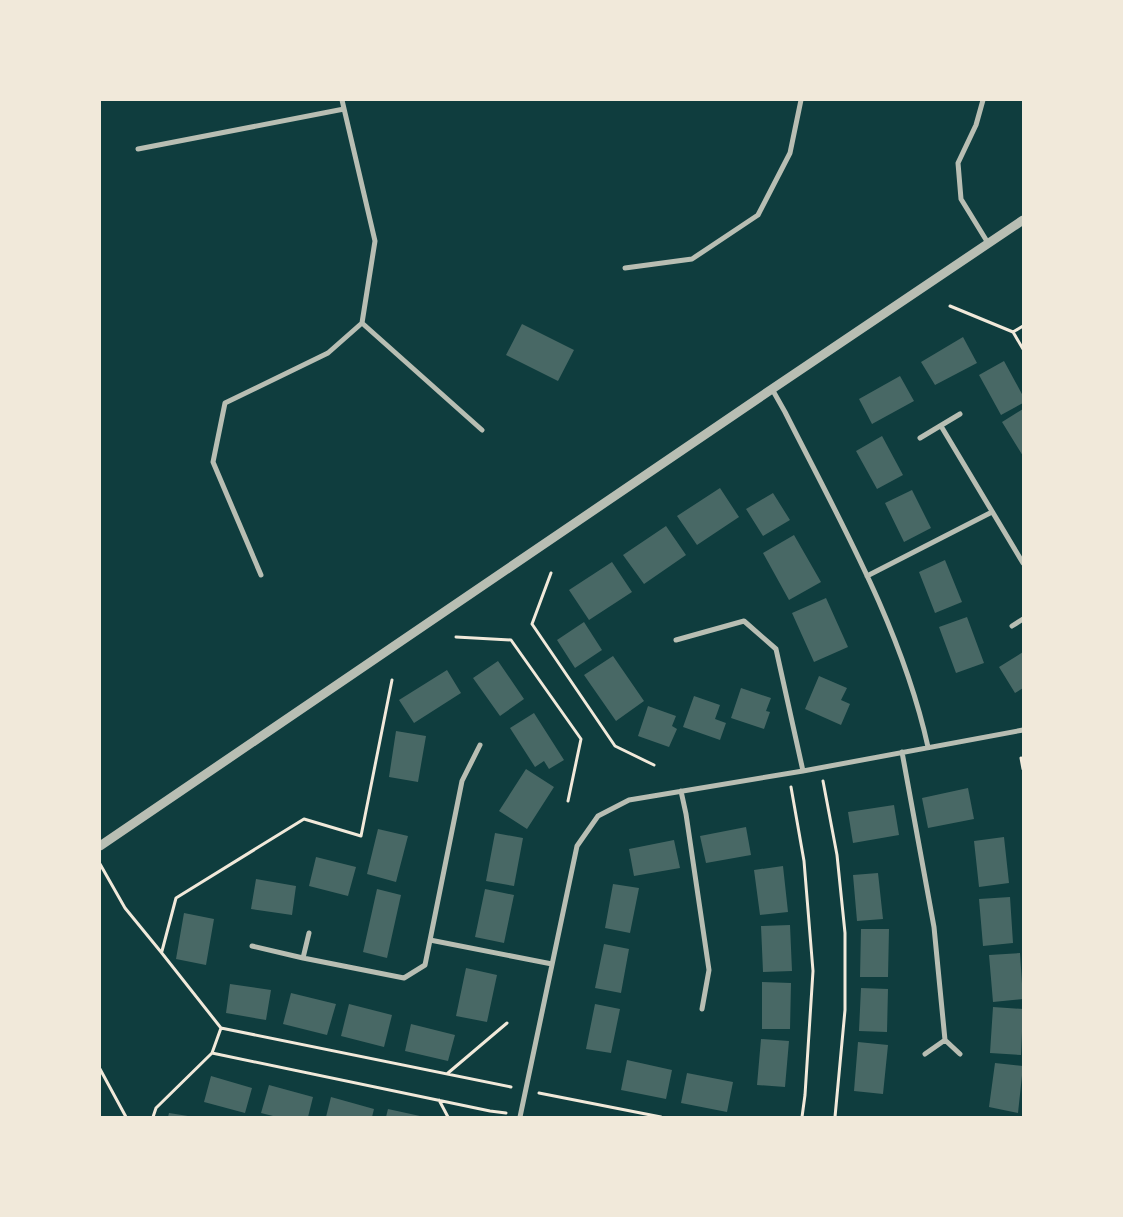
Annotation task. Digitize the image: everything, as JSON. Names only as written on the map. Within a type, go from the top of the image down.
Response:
[{"type":"street","points":[[261,575],[213,462],[225,403],[328,353],[362,323],[375,241],[342,100]]},
{"type":"street","points":[[625,268],[692,259],[758,215],[790,153],[801,100]]},
{"type":"street","points":[[983,100],[976,125],[958,163],[961,200],[988,243]]},
{"type":"street","points":[[138,149],[344,109]]},
{"type":"street","points":[[100,846],[1023,220]]},
{"type":"street","points":[[362,323],[482,430]]},
{"type":"street","points":[[772,389],[867,576],[900,651],[922,720],[928,747]]},
{"type":"street","points":[[920,438],[960,414]]},
{"type":"street","points":[[941,426],[1023,563]]},
{"type":"street","points":[[867,576],[992,512]]},
{"type":"street","points":[[1012,626],[1023,619]]},
{"type":"street","points":[[676,640],[744,621],[776,649],[803,771]]},
{"type":"street","points":[[520,1116],[577,846],[598,816],[629,800],[789,774],[1023,730]]},
{"type":"street","points":[[252,946],[404,978],[425,964],[462,780],[480,746]]},
{"type":"street","points":[[902,752],[934,927],[945,1040],[960,1054]]},
{"type":"street","points":[[681,791],[709,970],[702,1008]]},
{"type":"street","points":[[303,958],[309,933]]},
{"type":"street","points":[[430,940],[552,964]]},
{"type":"street","points":[[924,1054],[945,1040]]},
{"type":"path","points":[[950,306],[1014,332],[1023,349]]},
{"type":"path","points":[[1014,332],[1023,326]]},
{"type":"path","points":[[551,573],[532,624],[616,746],[654,765]]},
{"type":"path","points":[[456,637],[511,640],[581,739],[568,802]]},
{"type":"path","points":[[161,952],[176,898],[304,819],[361,836],[392,680]]},
{"type":"path","points":[[1021,758],[1023,769]]},
{"type":"path","points":[[821,768],[837,855],[845,933],[845,1010],[835,1117]]},
{"type":"path","points":[[789,774],[804,861],[813,971],[802,1117]]},
{"type":"path","points":[[100,864],[125,908],[221,1028],[661,1117]]},
{"type":"path","points":[[448,1074],[507,1023]]},
{"type":"path","points":[[153,1117],[156,1108],[212,1053],[221,1028]]},
{"type":"path","points":[[212,1053],[520,1116]]},
{"type":"path","points":[[100,1069],[126,1117]]},
{"type":"path","points":[[439,1100],[448,1117]]},
{"type":"building","points":[[522,324],[574,350],[558,381],[506,355]]},
{"type":"building","points":[[963,337],[977,363],[935,385],[921,362]]},
{"type":"building","points":[[1004,361],[1023,396],[1023,403],[1001,415],[979,375]]},
{"type":"building","points":[[900,376],[914,401],[872,424],[859,399]]},
{"type":"building","points":[[1023,409],[1023,456],[1002,422]]},
{"type":"building","points":[[882,436],[903,475],[877,489],[856,451]]},
{"type":"building","points":[[720,488],[739,517],[697,545],[677,516]]},
{"type":"building","points":[[912,490],[931,528],[904,542],[885,503]]},
{"type":"building","points":[[773,493],[790,520],[763,536],[746,509]]},
{"type":"building","points":[[666,526],[686,555],[644,584],[623,555]]},
{"type":"building","points":[[794,535],[821,582],[789,600],[763,553]]},
{"type":"building","points":[[945,560],[962,602],[935,613],[919,572]]},
{"type":"building","points":[[612,562],[632,592],[589,620],[569,590]]},
{"type":"building","points":[[826,598],[848,647],[814,662],[792,613]]},
{"type":"building","points":[[967,617],[984,663],[956,673],[939,627]]},
{"type":"building","points":[[584,622],[602,650],[575,668],[557,640]]},
{"type":"building","points":[[1023,652],[1023,688],[1015,693],[999,667]]},
{"type":"building","points":[[613,656],[644,701],[616,721],[584,675]]},
{"type":"building","points":[[498,661],[524,699],[500,716],[473,678]]},
{"type":"building","points":[[447,670],[461,693],[414,723],[399,700]]},
{"type":"building","points":[[819,676],[847,688],[841,700],[850,704],[841,725],[805,709]]},
{"type":"building","points":[[741,688],[771,698],[766,711],[770,712],[764,729],[731,718]]},
{"type":"building","points":[[694,696],[720,705],[715,719],[726,723],[720,740],[683,727]]},
{"type":"building","points":[[648,706],[676,716],[672,726],[677,729],[669,747],[638,736]]},
{"type":"building","points":[[534,713],[564,760],[549,769],[544,761],[535,767],[510,728]]},
{"type":"building","points":[[396,731],[426,736],[418,782],[389,777]]},
{"type":"building","points":[[526,769],[554,787],[527,829],[499,811]]},
{"type":"building","points":[[968,788],[974,819],[928,828],[922,798]]},
{"type":"building","points":[[894,805],[899,835],[853,843],[848,812]]},
{"type":"building","points":[[746,827],[751,855],[706,863],[700,836]]},
{"type":"building","points":[[378,829],[408,836],[396,882],[367,874]]},
{"type":"building","points":[[495,833],[523,838],[514,886],[486,881]]},
{"type":"building","points":[[1004,837],[1009,883],[979,887],[974,841]]},
{"type":"building","points":[[674,840],[680,868],[634,876],[629,849]]},
{"type":"building","points":[[316,857],[356,867],[348,896],[309,886]]},
{"type":"building","points":[[783,866],[788,912],[760,915],[754,870]]},
{"type":"building","points":[[878,873],[883,919],[857,921],[853,875]]},
{"type":"building","points":[[256,879],[296,886],[292,915],[251,909]]},
{"type":"building","points":[[613,884],[639,888],[630,933],[605,928]]},
{"type":"building","points":[[377,889],[401,895],[387,958],[363,952]]},
{"type":"building","points":[[485,889],[514,895],[504,943],[475,937]]},
{"type":"building","points":[[1010,897],[1013,943],[983,946],[979,899]]},
{"type":"building","points":[[184,913],[214,919],[206,965],[176,959]]},
{"type":"building","points":[[790,925],[792,971],[763,972],[761,926]]},
{"type":"building","points":[[861,929],[889,929],[888,977],[860,977]]},
{"type":"building","points":[[604,944],[629,949],[621,993],[595,988]]},
{"type":"building","points":[[1020,953],[1023,999],[993,1002],[989,955]]},
{"type":"building","points":[[466,968],[497,975],[487,1022],[456,1016]]},
{"type":"building","points":[[762,982],[791,983],[790,1029],[762,1029]]},
{"type":"building","points":[[230,984],[271,990],[266,1020],[226,1013]]},
{"type":"building","points":[[861,988],[888,989],[887,1032],[859,1031]]},
{"type":"building","points":[[291,993],[336,1004],[327,1035],[283,1024]]},
{"type":"building","points":[[349,1004],[392,1015],[384,1047],[341,1036]]},
{"type":"building","points":[[595,1004],[620,1009],[611,1053],[586,1049]]},
{"type":"building","points":[[993,1007],[1023,1009],[1021,1055],[990,1053]]},
{"type":"building","points":[[411,1024],[455,1035],[448,1061],[405,1051]]},
{"type":"building","points":[[761,1039],[789,1041],[785,1087],[757,1085]]},
{"type":"building","points":[[858,1042],[888,1045],[883,1094],[854,1091]]},
{"type":"building","points":[[627,1060],[672,1070],[666,1099],[621,1090]]},
{"type":"building","points":[[995,1063],[1023,1066],[1018,1113],[989,1107]]},
{"type":"building","points":[[687,1073],[733,1082],[727,1112],[681,1103]]},
{"type":"building","points":[[211,1076],[252,1088],[245,1113],[204,1102]]},
{"type":"building","points":[[269,1085],[313,1097],[308,1117],[277,1117],[261,1113]]},
{"type":"building","points":[[331,1097],[374,1109],[372,1117],[326,1117]]},
{"type":"building","points":[[388,1109],[420,1116],[386,1117]]},
{"type":"building","points":[[169,1113],[188,1116],[188,1117],[168,1117]]}]
